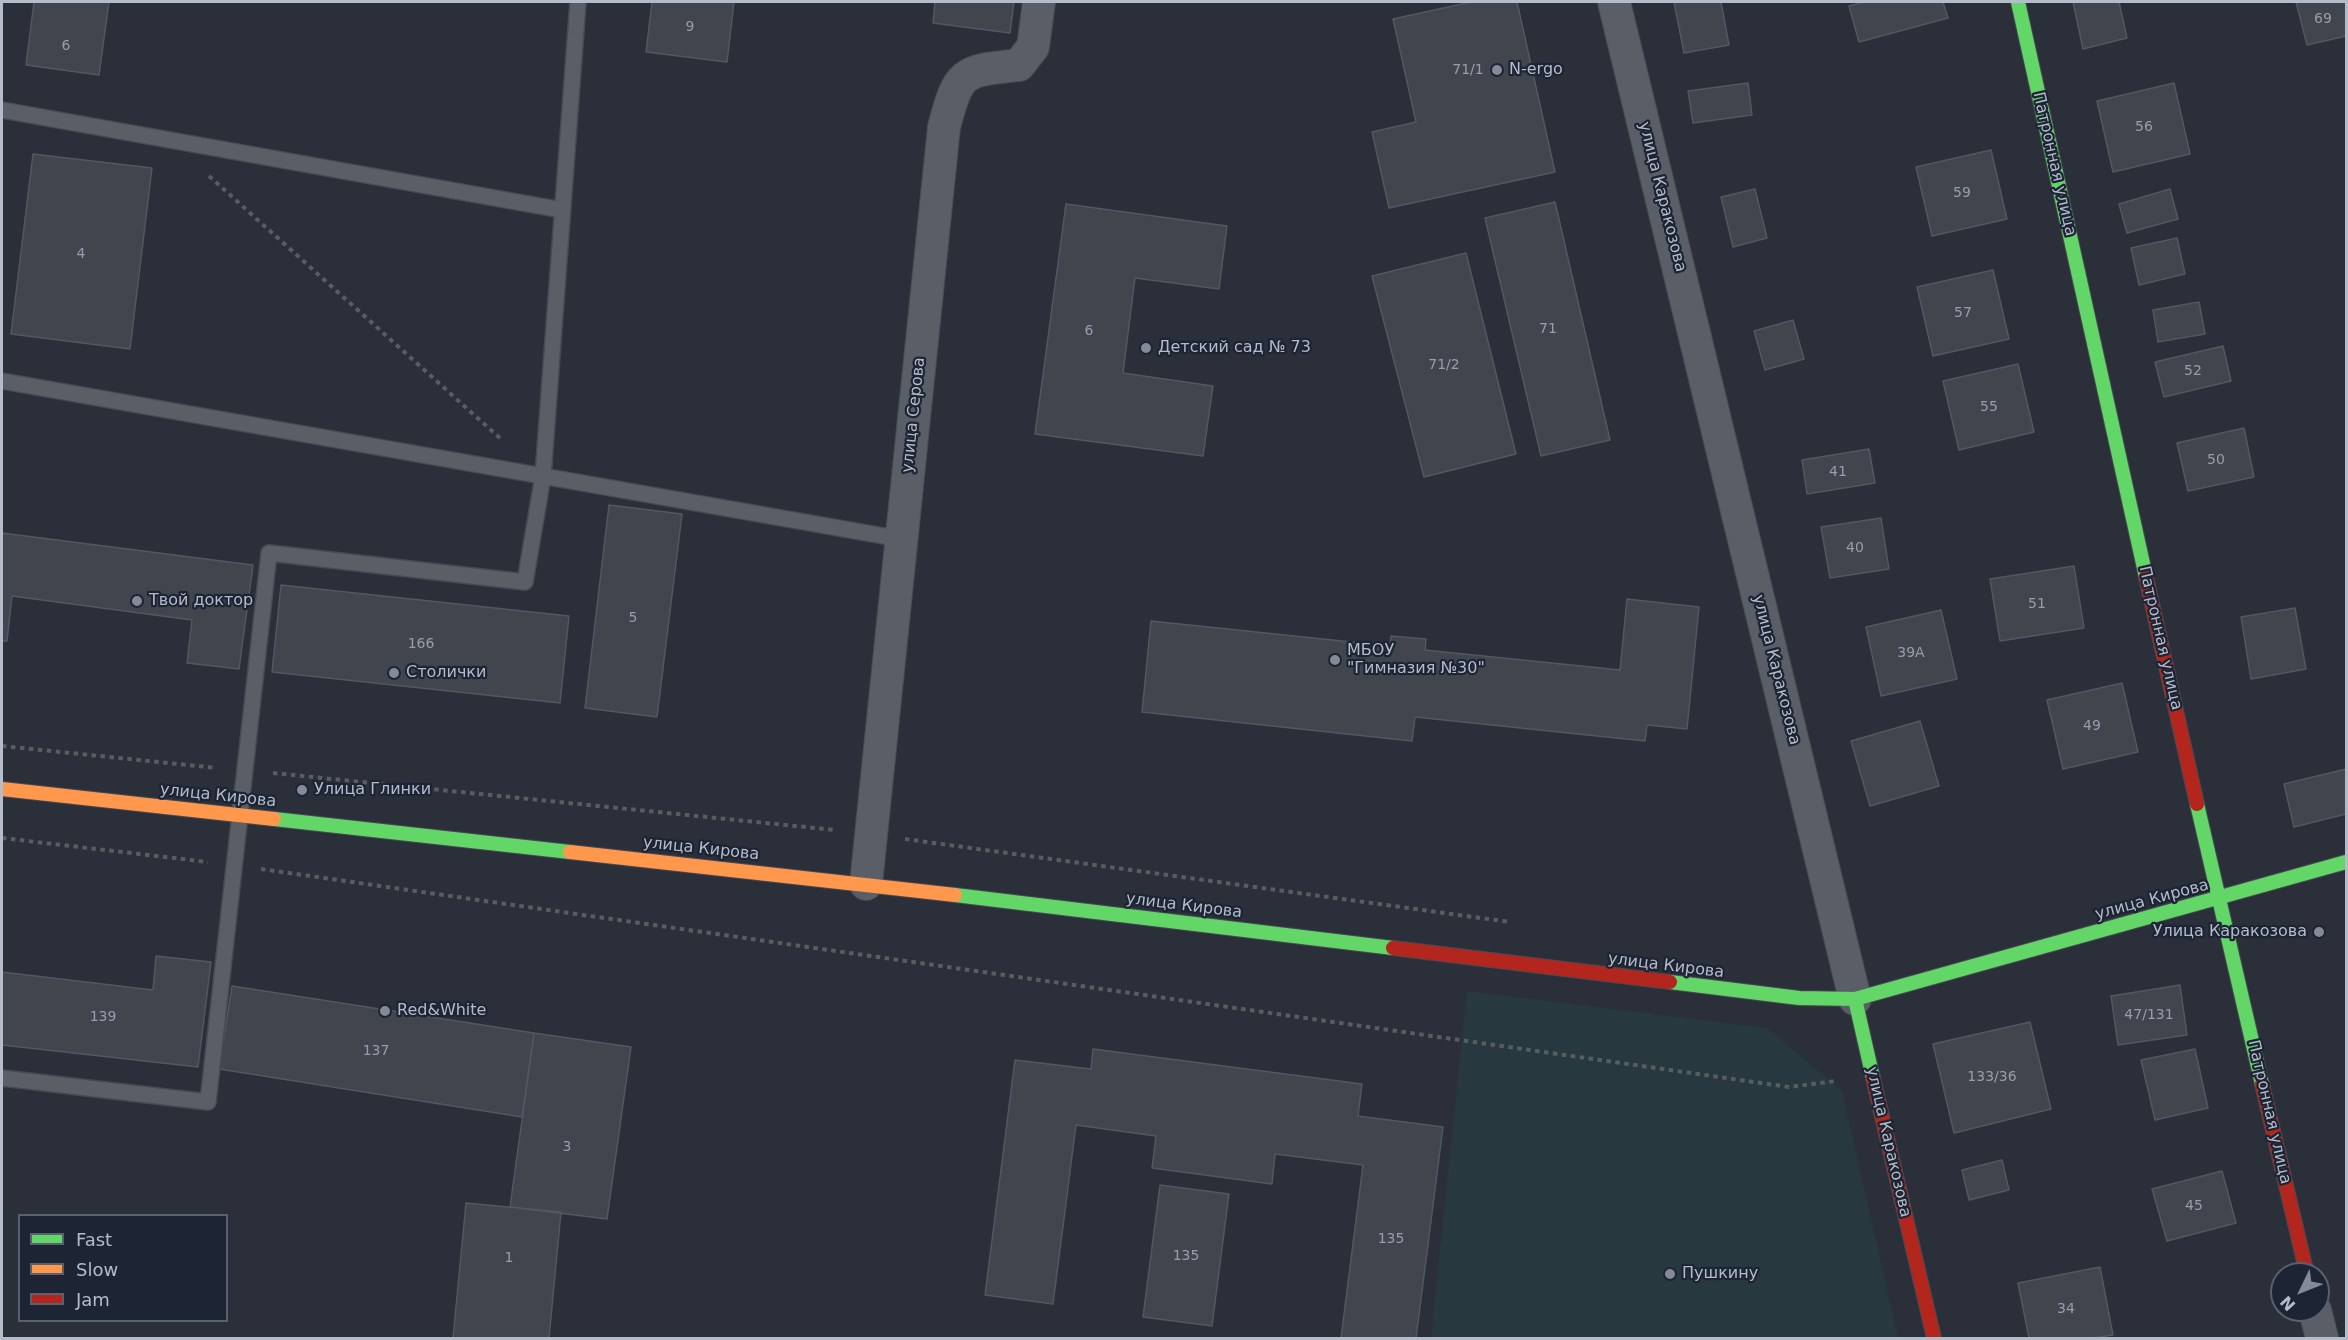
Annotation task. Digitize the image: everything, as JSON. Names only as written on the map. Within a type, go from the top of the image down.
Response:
[{"type":"main road","name":"Патронная улица","points":[[2018,2],[2218,898],[2304,1262]]},
{"type":"main road","name":"улица Кирова","points":[[2,789],[866,884],[1799,998],[1855,999],[2346,862]]},
{"type":"main road","name":"улица Каракозова","points":[[1855,999],[1934,1338]]},
{"type":"street","name":"улица Серова","points":[[866,884],[944,126],[954,87],[975,70],[1019,65],[1033,47],[1039,2]]},
{"type":"street","name":"улица Каракозова","points":[[1614,2],[1855,999]]},
{"type":"street","points":[[2318,1322],[2322,1338]]},
{"type":"lane","points":[[2,1078],[208,1102],[269,553],[525,582],[543,476],[578,2]]},
{"type":"lane","points":[[2,110],[562,210]]},
{"type":"lane","points":[[2,381],[901,539]]},
{"type":"path","points":[[168,140],[543,476]]},
{"type":"path","points":[[2,747],[871,834],[1518,924]]},
{"type":"path","points":[[2,838],[235,865],[1789,1087],[1873,1076]]},
{"type":"shaded area","points":[[1467,991],[1767,1028],[1842,1091],[1898,1338],[1431,1338]]},
{"type":"building","points":[[34,2],[109,2],[99,75],[26,65]]},
{"type":"building","points":[[652,2],[734,2],[727,62],[646,52]]},
{"type":"building","points":[[935,2],[1014,2],[1010,33],[933,23]]},
{"type":"building","points":[[1471,2],[1517,2],[1555,172],[1389,208],[1372,132],[1416,122],[1393,19]]},
{"type":"building","points":[[1674,2],[1721,2],[1729,45],[1684,53]]},
{"type":"building","points":[[1864,2],[1943,2],[1948,18],[1859,42],[1849,6]]},
{"type":"building","points":[[2073,2],[2119,2],[2127,38],[2083,49]]},
{"type":"building","points":[[2296,2],[2346,2],[2346,36],[2307,45]]},
{"type":"building","points":[[1748,83],[1752,115],[1693,123],[1688,91]]},
{"type":"building","points":[[2174,83],[2190,154],[2113,172],[2097,101]]},
{"type":"building","points":[[1991,150],[2007,219],[1932,236],[1916,167]]},
{"type":"building","points":[[33,154],[152,168],[130,349],[11,334]]},
{"type":"building","points":[[1755,189],[1767,238],[1733,247],[1721,197]]},
{"type":"building","points":[[2170,189],[2178,219],[2127,233],[2119,204]]},
{"type":"building","points":[[1555,202],[1610,440],[1541,456],[1485,218]]},
{"type":"building","points":[[1066,204],[1227,226],[1219,289],[1135,278],[1123,373],[1213,386],[1203,456],[1035,434]]},
{"type":"building","points":[[2177,238],[2185,274],[2139,285],[2131,248]]},
{"type":"building","points":[[1466,253],[1516,454],[1424,477],[1372,276]]},
{"type":"building","points":[[1993,270],[2009,339],[1933,356],[1917,287]]},
{"type":"building","points":[[2199,302],[2205,334],[2158,342],[2153,310]]},
{"type":"building","points":[[1793,320],[1804,359],[1765,370],[1754,331]]},
{"type":"building","points":[[2223,346],[2231,381],[2164,397],[2155,362]]},
{"type":"building","points":[[2018,364],[2034,432],[1959,450],[1943,381]]},
{"type":"building","points":[[2244,428],[2254,477],[2188,491],[2177,443]]},
{"type":"building","points":[[1869,449],[1875,483],[1807,494],[1802,460]]},
{"type":"building","points":[[609,505],[682,514],[657,717],[585,708]]},
{"type":"building","points":[[1881,518],[1889,569],[1830,578],[1821,527]]},
{"type":"building","points":[[2,533],[253,565],[239,669],[187,663],[192,620],[12,596],[7,641],[2,641]]},
{"type":"building","points":[[2074,566],[2084,628],[2000,641],[1990,579]]},
{"type":"building","points":[[281,585],[569,616],[560,703],[272,672]]},
{"type":"building","name":"МБОУ \"Гимназия №30\"","points":[[1627,599],[1699,607],[1687,729],[1647,725],[1645,741],[1415,717],[1412,741],[1142,712],[1151,621],[1390,646],[1391,636],[1426,639],[1425,650],[1620,670]]},
{"type":"building","points":[[2295,608],[2306,669],[2251,679],[2241,617]]},
{"type":"building","points":[[1941,610],[1957,679],[1881,696],[1866,627]]},
{"type":"building","points":[[2122,683],[2138,752],[2063,769],[2047,700]]},
{"type":"building","points":[[1920,721],[1939,786],[1870,806],[1851,741]]},
{"type":"building","points":[[2346,769],[2346,814],[2294,827],[2284,784]]},
{"type":"building","points":[[156,956],[211,962],[198,1067],[2,1045],[2,972],[153,990]]},
{"type":"building","points":[[2180,985],[2187,1035],[2118,1045],[2111,996]]},
{"type":"building","points":[[232,986],[534,1033],[522,1117],[219,1069]]},
{"type":"building","points":[[2030,1022],[2051,1109],[1954,1133],[1933,1044]]},
{"type":"building","points":[[534,1033],[631,1047],[607,1219],[510,1207]]},
{"type":"building","points":[[1093,1049],[1362,1084],[1358,1116],[1443,1127],[1416,1338],[1341,1338],[1363,1165],[1275,1154],[1272,1184],[1152,1168],[1156,1136],[1076,1125],[1053,1304],[985,1295],[1015,1060],[1091,1069]]},
{"type":"building","points":[[2195,1049],[2208,1108],[2155,1120],[2141,1060]]},
{"type":"building","points":[[2002,1160],[2009,1190],[1969,1200],[1962,1170]]},
{"type":"building","points":[[2222,1171],[2236,1223],[2167,1241],[2152,1189]]},
{"type":"building","points":[[1160,1185],[1229,1194],[1212,1326],[1143,1317]]},
{"type":"building","points":[[466,1203],[561,1212],[549,1338],[453,1338]]},
{"type":"building","points":[[2100,1267],[2113,1335],[2093,1338],[2029,1338],[2018,1283]]},
{"type":"traffic: fast","points":[[2018,2],[2146,577]]},
{"type":"traffic: fast","points":[[2197,804],[2262,1084]]},
{"type":"traffic: fast","points":[[274,819],[570,852]]},
{"type":"traffic: fast","points":[[1873,1078],[1855,999],[2346,862]]},
{"type":"traffic: fast","points":[[955,895],[1393,948]]},
{"type":"traffic: fast","points":[[1670,982],[1799,998],[1855,999]]},
{"type":"traffic: slow","points":[[2,789],[274,819]]},
{"type":"traffic: slow","points":[[570,852],[955,895]]},
{"type":"traffic: jam","points":[[2146,577],[2197,804]]},
{"type":"traffic: jam","points":[[1393,948],[1670,982]]},
{"type":"traffic: jam","points":[[1873,1078],[1934,1338]]},
{"type":"traffic: jam","points":[[2262,1084],[2304,1262]]},
{"type":"place","name":"N-ergo","points":[[1497,70]]},
{"type":"place","name":"Детский сад № 73","points":[[1146,348]]},
{"type":"place","name":"Твой доктор","points":[[137,601]]},
{"type":"place","name":"МБОУ \"Гимназия №30\"","points":[[1335,660]]},
{"type":"place","name":"Столички","points":[[394,673]]},
{"type":"place","name":"Улица Глинки","points":[[302,790]]},
{"type":"place","name":"Улица Каракозова","points":[[2319,932]]},
{"type":"place","name":"Red&White","points":[[385,1011]]},
{"type":"place","name":"Пушкину","points":[[1670,1274]]}]
